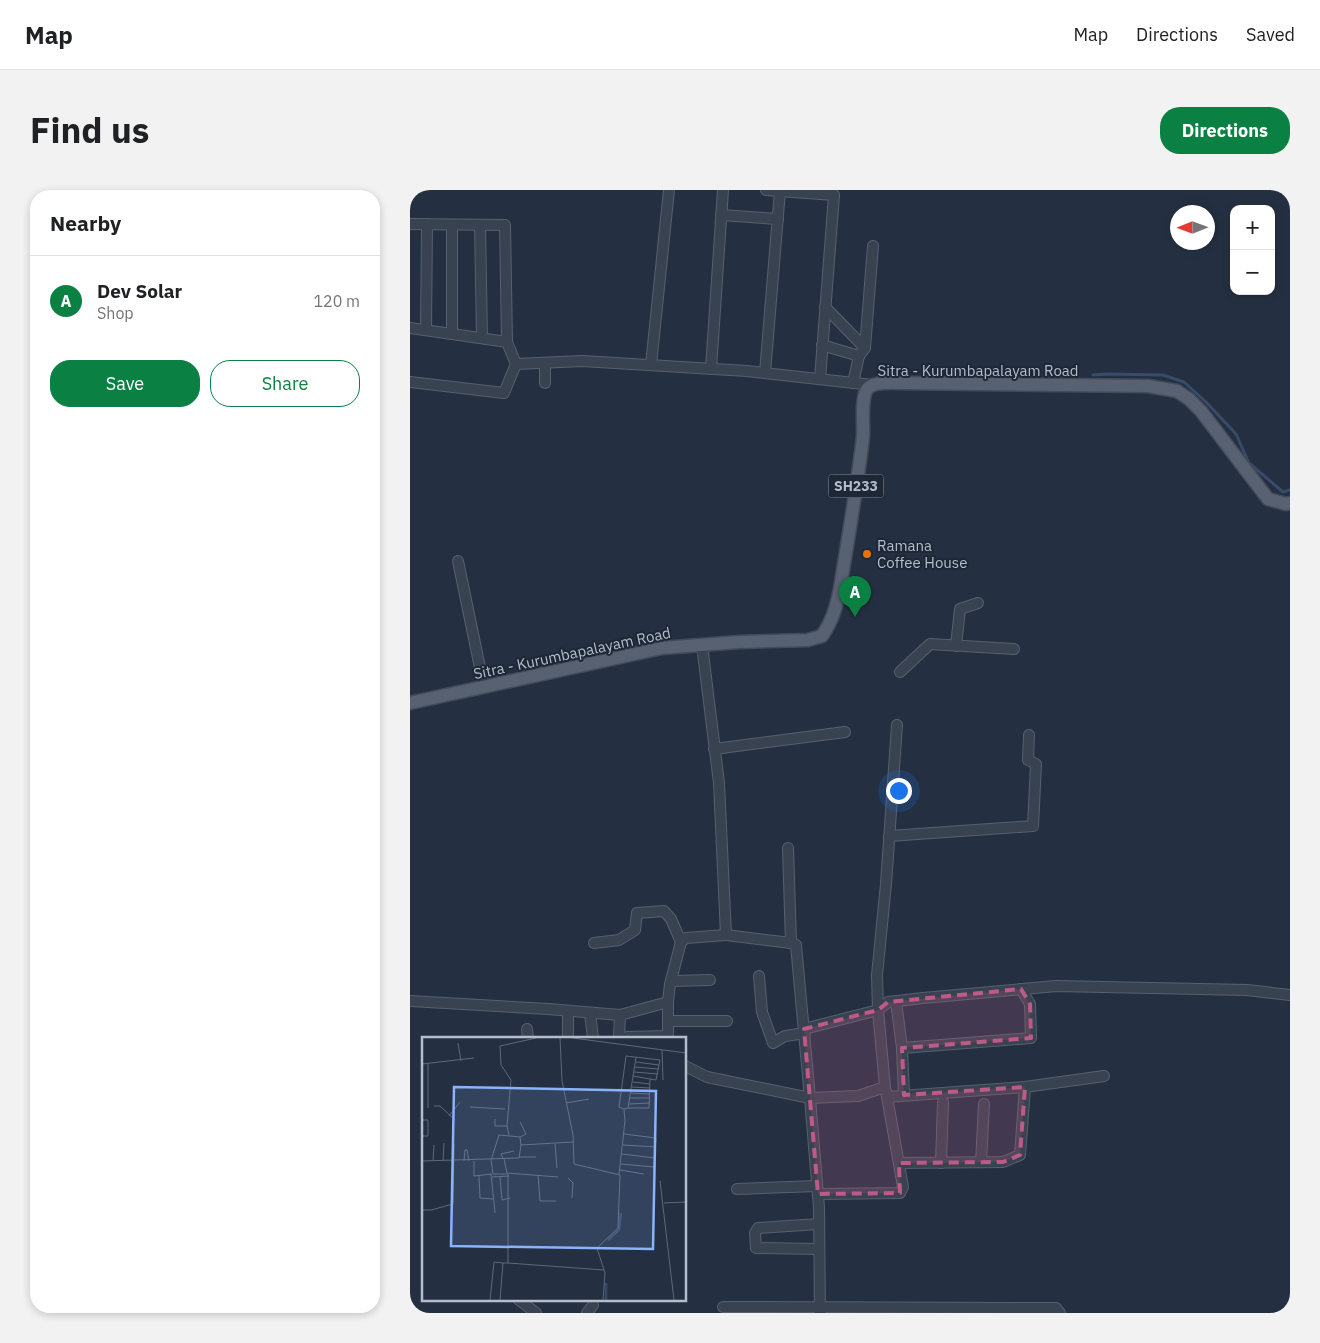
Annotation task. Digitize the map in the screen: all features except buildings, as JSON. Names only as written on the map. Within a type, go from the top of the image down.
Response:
[{"type":"main road","name":"Sitra - Kurumbapalayam Road","points":[[410,703],[662,648],[808,640],[822,636],[830,625],[842,579],[863,436],[864,401],[867,389],[872,385],[902,383],[1148,386],[1177,391],[1189,399],[1201,411],[1268,499],[1286,504],[1290,503]]},
{"type":"street","points":[[651,365],[669,190]]},
{"type":"street","points":[[711,369],[723,190]]},
{"type":"street","points":[[766,190],[834,195],[820,379]]},
{"type":"street","points":[[765,373],[780,191]]},
{"type":"street","points":[[721,215],[778,219]]},
{"type":"street","points":[[410,224],[505,226],[507,342],[516,364],[504,393],[410,382]]},
{"type":"street","points":[[426,330],[427,224]]},
{"type":"street","points":[[452,225],[452,334]]},
{"type":"street","points":[[480,225],[482,338]]},
{"type":"street","points":[[853,383],[862,352],[873,246]]},
{"type":"street","points":[[825,307],[862,352]]},
{"type":"street","points":[[410,328],[507,342]]},
{"type":"street","points":[[822,345],[862,352]]},
{"type":"street","points":[[516,364],[582,361],[651,365],[765,373],[872,385]]},
{"type":"street","points":[[545,363],[545,383]]},
{"type":"street","points":[[458,561],[484,687]]},
{"type":"street","points":[[956,646],[960,609],[978,603]]},
{"type":"street","points":[[900,672],[930,644],[1014,649]]},
{"type":"street","points":[[702,645],[718,783],[726,935]]},
{"type":"street","points":[[737,1189],[900,1193],[903,1187],[886,1092],[878,1010],[877,975],[898,725]]},
{"type":"street","points":[[714,749],[845,732]]},
{"type":"street","points":[[889,836],[1033,826],[1036,764],[1028,760],[1029,735]]},
{"type":"street","points":[[788,848],[791,942]]},
{"type":"street","points":[[594,943],[619,940],[635,930],[637,913],[664,910],[671,919],[681,942]]},
{"type":"street","points":[[620,1015],[623,1037],[668,1037],[668,1002],[671,981],[681,942],[686,938],[726,935],[791,942],[796,945],[817,1190],[820,1311]]},
{"type":"street","points":[[760,976],[762,1012],[773,1043],[785,1036],[878,1010],[888,1002],[1021,989],[1056,986],[1237,990],[1290,995]]},
{"type":"street","points":[[671,981],[710,980]]},
{"type":"street","points":[[902,1048],[1031,1038],[1030,1004],[1021,989]]},
{"type":"street","points":[[410,1000],[620,1015],[668,1002]]},
{"type":"street","points":[[896,1001],[902,1048],[904,1095]]},
{"type":"street","points":[[568,1011],[568,1037]]},
{"type":"street","points":[[590,1012],[593,1037]]},
{"type":"street","points":[[668,1021],[727,1021]]},
{"type":"street","points":[[686,1066],[707,1077],[810,1098],[858,1096],[886,1092],[904,1095],[1025,1087],[1104,1076]]},
{"type":"street","points":[[899,1163],[1003,1162],[1020,1155],[1025,1087]]},
{"type":"street","points":[[942,1102],[942,1163]]},
{"type":"street","points":[[982,1162],[984,1104]]},
{"type":"street","points":[[819,1224],[758,1228],[755,1233],[756,1248],[819,1249]]},
{"type":"street","points":[[519,1300],[536,1313]]},
{"type":"street","points":[[723,1308],[820,1311],[1056,1308],[1060,1313]]},
{"type":"highlighted area","points":[[1021,989],[1030,1004],[1031,1038],[902,1048],[904,1095],[1025,1087],[1020,1155],[1003,1162],[899,1163],[900,1193],[818,1194],[804,1029],[878,1010],[888,1002]]},
{"type":"waterway","points":[[1093,375],[1163,375],[1184,382],[1236,434],[1249,463],[1283,492],[1290,490]]},
{"type":"place","name":"Ramana Coffee House","points":[[867,554]]},
{"type":"place","name":"Dev Solar","points":[[855,617]]}]
